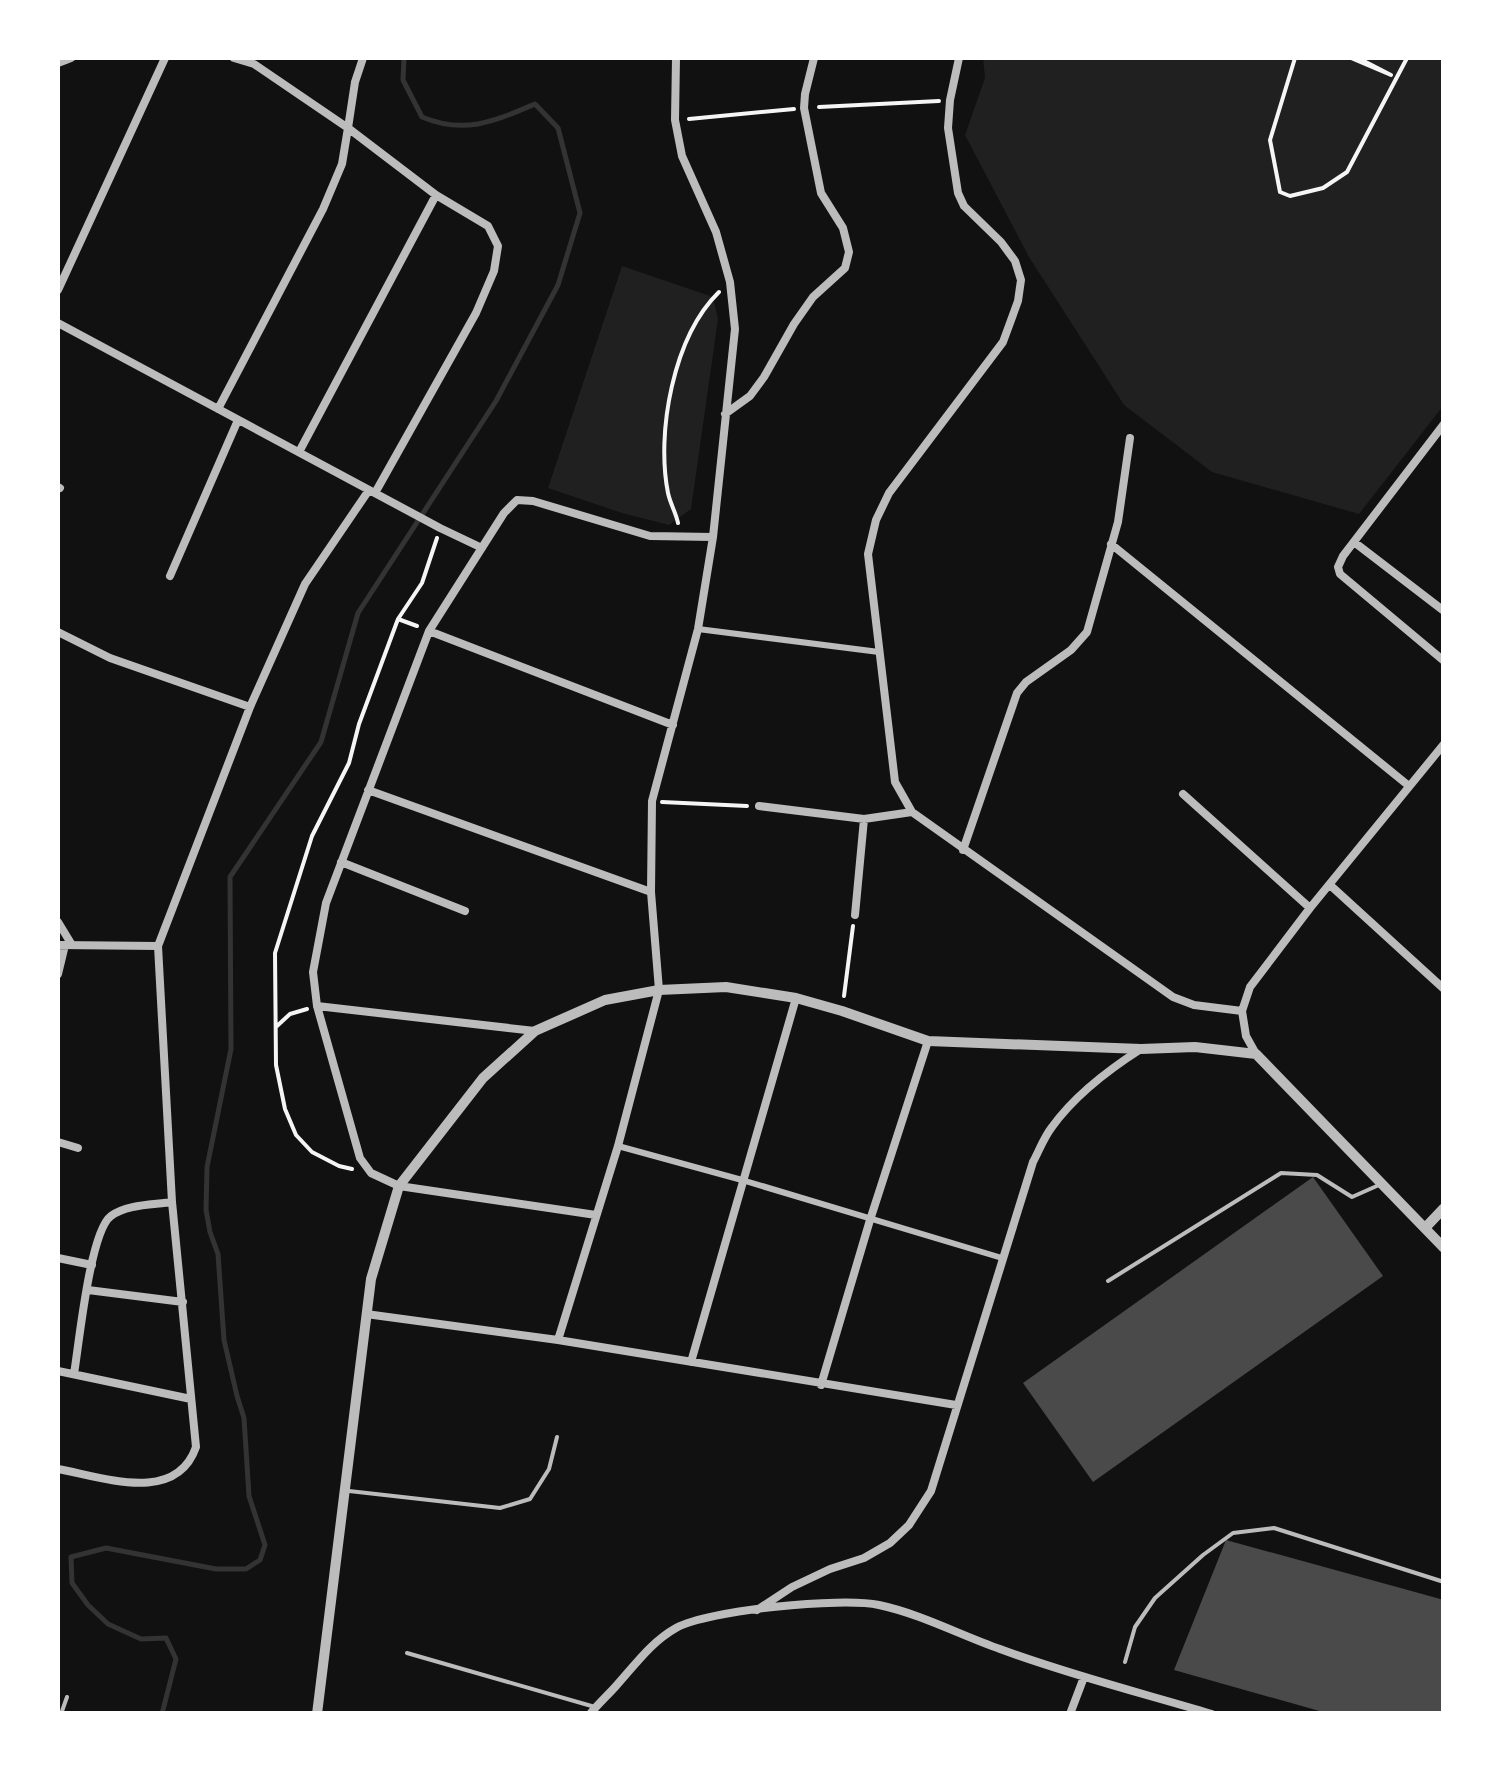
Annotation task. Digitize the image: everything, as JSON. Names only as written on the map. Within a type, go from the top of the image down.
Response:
[{"type":"street","points":[[58,63],[70,58]]},
{"type":"street","points":[[58,290],[164,58]]},
{"type":"street","points":[[58,1469],[145,1484],[176,1476],[196,1447],[172,1202],[158,946],[250,708],[305,584],[372,492],[476,313],[494,271],[498,246],[488,226],[436,195],[254,64],[234,58]]},
{"type":"street","points":[[218,408],[323,209],[342,164],[355,82],[363,58]]},
{"type":"street","points":[[558,1340],[618,1146],[659,990],[650,892],[652,801],[698,629],[713,537],[735,329],[730,282],[716,232],[682,156],[674,120],[676,58]]},
{"type":"street","points":[[725,414],[750,396],[803,310],[845,268],[849,252],[843,228],[821,193],[804,108],[814,58]]},
{"type":"street","points":[[960,58],[948,128],[958,193],[964,206],[1008,252],[1021,280],[1003,342],[889,493],[876,520],[868,554],[895,782],[912,812],[1173,998],[1242,1012]]},
{"type":"street","points":[[299,452],[436,195]]},
{"type":"street","points":[[58,323],[482,548]]},
{"type":"street","points":[[170,576],[238,420]]},
{"type":"street","points":[[1444,424],[1338,566],[1340,574],[1444,661]]},
{"type":"street","points":[[963,850],[1017,693],[1071,650],[1087,632],[1118,522],[1130,438]]},
{"type":"street","points":[[596,1215],[399,1186],[372,1173],[360,1158],[317,1006],[312,972],[326,903],[429,630],[504,513],[516,500],[533,501],[650,536],[713,537]]},
{"type":"street","points":[[1354,542],[1444,610]]},
{"type":"street","points":[[1112,544],[1410,786]]},
{"type":"street","points":[[698,629],[880,652]]},
{"type":"street","points":[[429,630],[672,725]]},
{"type":"street","points":[[58,632],[110,658],[250,708]]},
{"type":"street","points":[[1444,744],[1250,987],[1242,1012],[1246,1036],[1256,1054],[1444,1248]]},
{"type":"street","points":[[368,790],[650,892]]},
{"type":"street","points":[[1183,794],[1310,908]]},
{"type":"street","points":[[759,806],[864,818],[912,812]]},
{"type":"street","points":[[855,914],[864,818]]},
{"type":"street","points":[[342,862],[465,911]]},
{"type":"street","points":[[1330,884],[1444,989]]},
{"type":"street","points":[[58,922],[65,945],[58,974]]},
{"type":"street","points":[[65,945],[158,946]]},
{"type":"street","points":[[317,1714],[371,1280],[399,1186],[483,1078],[535,1032],[605,1000],[659,990],[726,987],[842,1010],[928,1041],[1141,1049],[1195,1047],[1256,1054]]},
{"type":"street","points":[[691,1362],[796,998]]},
{"type":"street","points":[[317,1006],[535,1032]]},
{"type":"street","points":[[821,1384],[928,1041]]},
{"type":"street","points":[[756,1610],[792,1587],[864,1558],[910,1525],[931,1490],[1033,1162],[1052,1127],[1098,1080],[1141,1049]]},
{"type":"street","points":[[58,1142],[78,1148]]},
{"type":"street","points":[[618,1146],[1002,1258]]},
{"type":"street","points":[[74,1374],[101,1229],[108,1217],[122,1210],[172,1202]]},
{"type":"street","points":[[1424,1228],[1444,1208]]},
{"type":"street","points":[[58,1258],[92,1265]]},
{"type":"street","points":[[88,1290],[183,1302]]},
{"type":"street","points":[[366,1314],[558,1340],[956,1405]]},
{"type":"street","points":[[58,1371],[192,1399]]},
{"type":"street","points":[[593,1710],[648,1648],[675,1628],[700,1618],[824,1603],[876,1604],[907,1612],[1001,1650],[1207,1713]]},
{"type":"street","points":[[1070,1714],[1084,1677]]},
{"type":"lane","points":[[1108,1280],[1281,1173],[1317,1175],[1352,1197],[1382,1184]]},
{"type":"lane","points":[[345,1491],[500,1508],[530,1498],[549,1468],[556,1437]]},
{"type":"lane","points":[[1126,1662],[1135,1628],[1154,1598],[1233,1533],[1274,1528],[1444,1582]]},
{"type":"lane","points":[[408,1653],[593,1710]]},
{"type":"lane","points":[[61,1714],[66,1698]]},
{"type":"path","points":[[1294,58],[1270,140],[1280,192],[1290,196],[1323,188],[1347,172],[1407,58]]},
{"type":"path","points":[[1355,58],[1391,75],[1355,58]]},
{"type":"path","points":[[679,538],[678,519],[668,496],[664,450],[667,404],[681,357],[698,320],[730,282]]},
{"type":"path","points":[[398,618],[429,630]]},
{"type":"path","points":[[652,801],[759,806]]},
{"type":"path","points":[[842,1010],[855,914]]},
{"type":"path","points":[[277,1026],[290,1014],[317,1006]]},
{"type":"shaded area","points":[[983,58],[1443,58],[1443,406],[1359,514],[1212,472],[1124,405],[1029,257],[965,135],[985,78]]},
{"type":"shaded area","points":[[622,266],[713,297],[718,319],[691,509],[669,525],[548,488]]},
{"type":"building","points":[[1313,1177],[1383,1276],[1093,1482],[1023,1383]]},
{"type":"building","points":[[1226,1540],[1444,1600],[1444,1714],[1330,1714],[1174,1670]]},
{"type":"waterway","points":[[162,1714],[176,1659],[166,1638],[141,1639],[108,1624],[72,1583],[71,1557],[106,1548],[216,1569],[246,1569],[260,1560],[265,1545],[249,1496],[244,1418],[224,1340],[218,1254],[206,1210],[207,1167],[231,1049],[230,877],[321,742],[358,613],[496,401],[558,285],[580,213],[558,128],[535,104],[480,124],[452,125],[422,117],[403,80],[404,58]]}]
